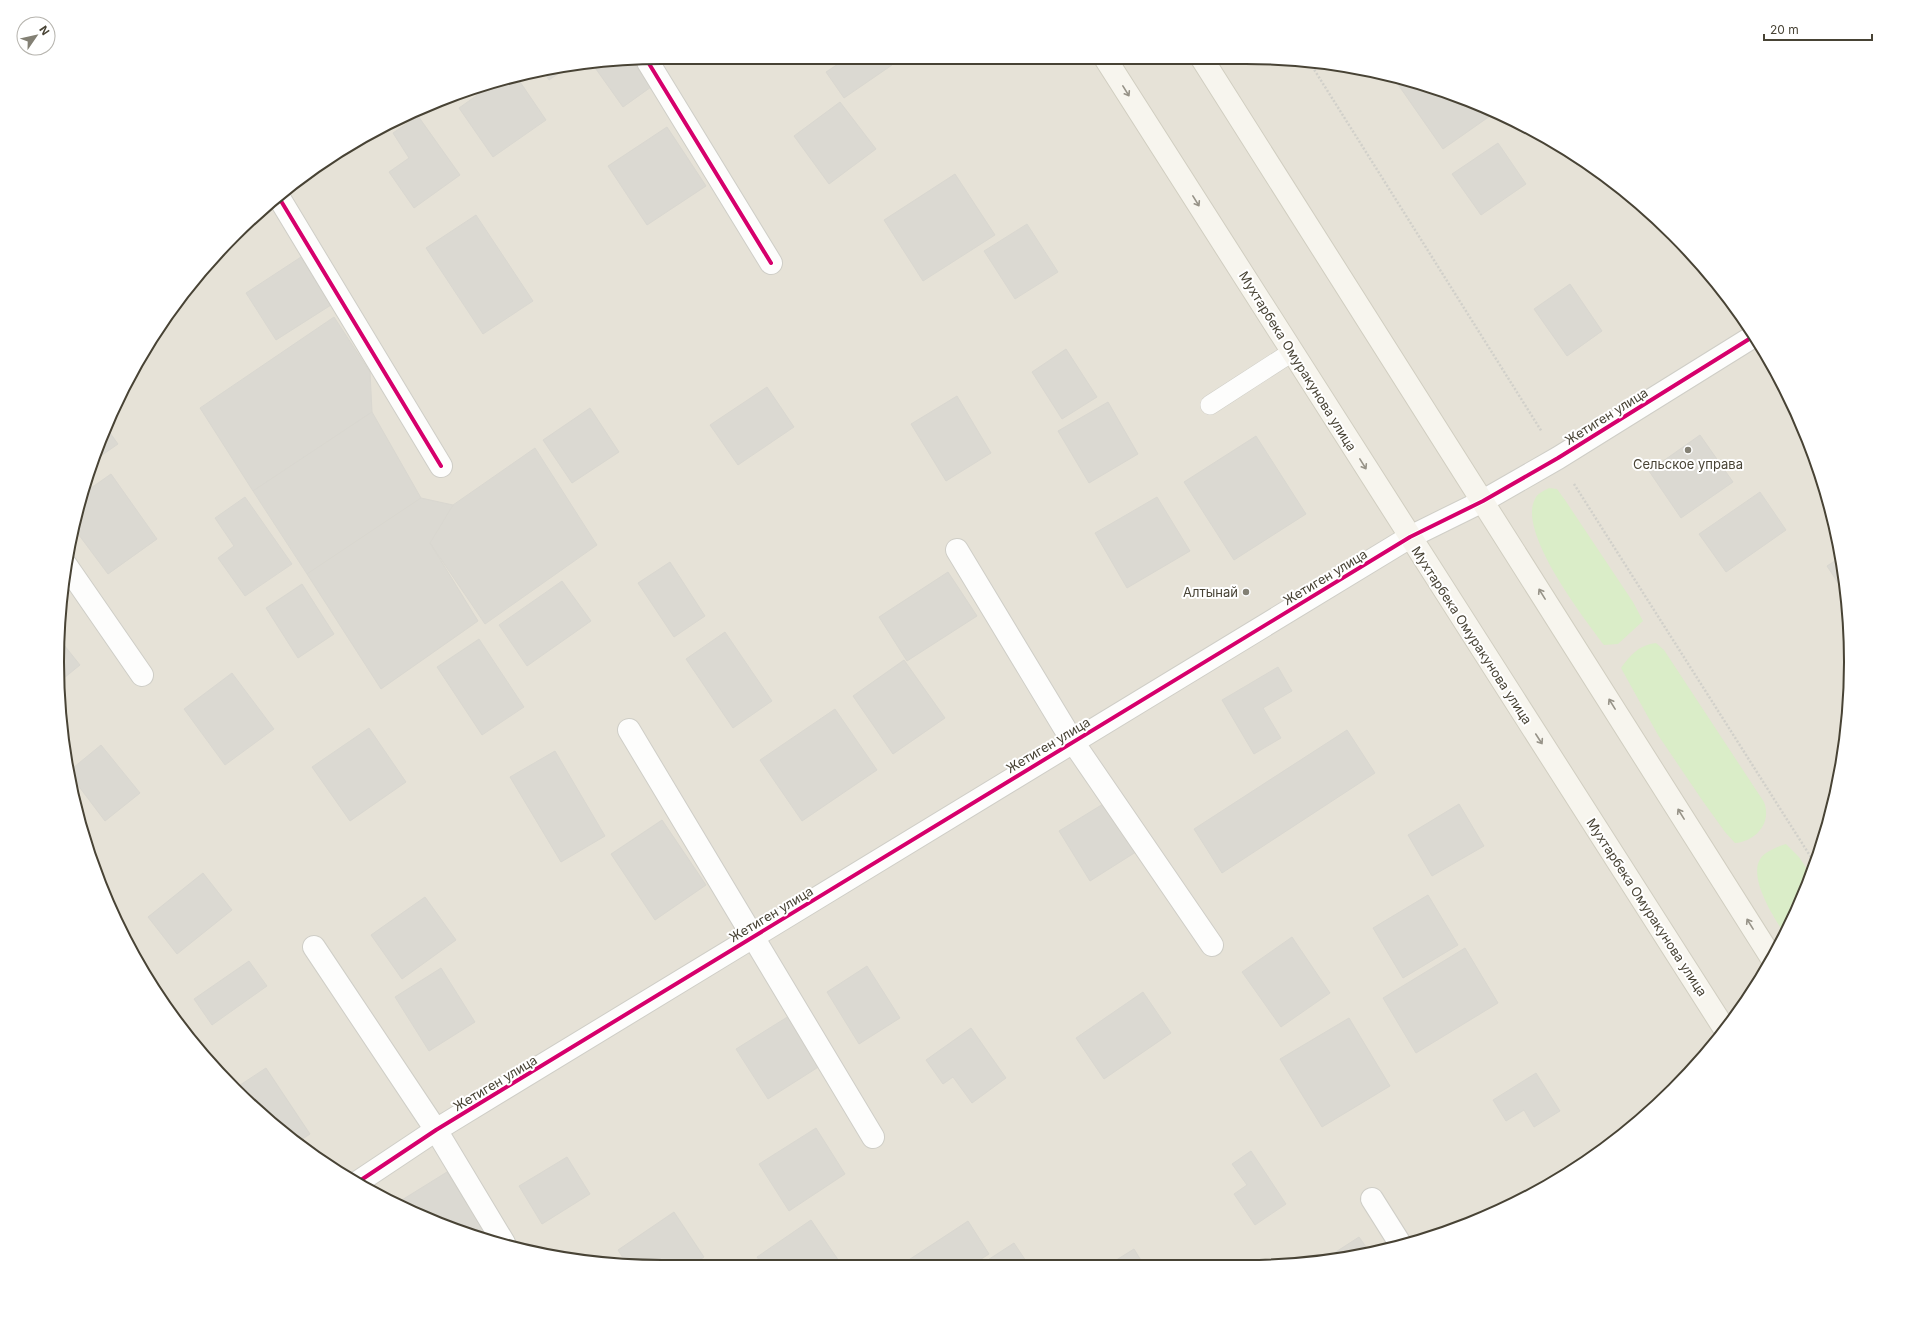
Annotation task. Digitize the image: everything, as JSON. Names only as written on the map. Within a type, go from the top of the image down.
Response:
[{"type":"main road","name":"Мухтарбека Омуракунова улица","points":[[1109,64],[1721,1024]]},
{"type":"main road","points":[[1205,64],[1768,953]]},
{"type":"street","points":[[649,64],[771,263]]},
{"type":"street","points":[[281,201],[441,466]]},
{"type":"street","name":"Жетиген улица","points":[[362,1179],[436,1130],[1410,537],[1483,500],[1558,458],[1749,339]]},
{"type":"street","points":[[957,550],[1073,742],[1212,945]]},
{"type":"street","points":[[71,572],[142,675]]},
{"type":"street","points":[[629,730],[754,936],[873,1138]]},
{"type":"street","points":[[314,947],[436,1130],[501,1238]]},
{"type":"street","points":[[1372,1199],[1398,1241]]},
{"type":"lane","points":[[1210,405],[1292,352]]},
{"type":"shaded area","points":[[1246,64],[1285,65],[1363,75],[1401,84],[1475,110],[1545,144],[1610,188],[1640,212],[1669,239],[1696,268],[1743,330],[1764,363],[1798,433],[1824,507],[1833,545],[1843,623],[1844,662],[1843,701],[1833,779],[1824,817],[1798,891],[1764,961],[1743,994],[1696,1056],[1669,1085],[1640,1112],[1610,1136],[1545,1180],[1475,1214],[1401,1240],[1363,1249],[1285,1259],[1246,1260],[662,1260],[623,1259],[545,1249],[507,1240],[433,1214],[363,1180],[330,1159],[268,1112],[239,1085],[212,1056],[188,1026],[144,961],[110,891],[84,817],[75,779],[65,701],[65,623],[75,545],[84,507],[96,470],[110,433],[126,398],[144,363],[165,330],[212,268],[239,239],[268,212],[298,188],[363,144],[433,110],[507,84],[545,75],[623,65]]},
{"type":"green space","points":[[1549,488],[1557,489],[1565,500],[1633,602],[1643,621],[1618,644],[1604,645],[1569,596],[1544,553],[1535,532],[1532,514],[1536,497]]},
{"type":"green space","points":[[1656,643],[1664,650],[1764,802],[1766,817],[1764,824],[1756,835],[1750,839],[1735,843],[1725,832],[1658,735],[1621,668],[1640,648]]},
{"type":"green space","points":[[1786,844],[1799,857],[1807,868],[1781,928],[1762,893],[1758,881],[1757,870],[1759,860],[1766,853]]},
{"type":"building","points":[[838,64],[892,65],[844,98],[826,72]]},
{"type":"building","points":[[635,65],[651,87],[623,107],[595,68]]},
{"type":"building","points":[[560,73],[549,80],[546,75]]},
{"type":"building","points":[[519,81],[546,120],[493,157],[459,108],[481,92]]},
{"type":"building","points":[[1397,83],[1438,96],[1489,117],[1443,149]]},
{"type":"building","points":[[840,102],[876,149],[829,184],[794,136]]},
{"type":"building","points":[[418,117],[460,175],[414,208],[389,172],[409,158],[393,133]]},
{"type":"building","points":[[667,127],[706,186],[647,225],[608,166]]},
{"type":"building","points":[[1498,143],[1526,184],[1481,215],[1452,174]]},
{"type":"building","points":[[955,174],[995,235],[923,281],[884,220]]},
{"type":"building","points":[[476,215],[533,301],[483,334],[426,248]]},
{"type":"building","points":[[1027,224],[1058,272],[1015,299],[984,251]]},
{"type":"building","points":[[301,257],[331,305],[276,340],[246,293]]},
{"type":"building","points":[[1570,284],[1602,331],[1567,356],[1534,309]]},
{"type":"building","points":[[334,317],[370,372],[372,412],[253,491],[200,408]]},
{"type":"building","points":[[1066,349],[1097,397],[1062,419],[1032,372]]},
{"type":"building","points":[[767,387],[794,427],[738,465],[710,425]]},
{"type":"building","points":[[957,396],[991,453],[946,481],[911,424]]},
{"type":"building","points":[[1108,402],[1138,454],[1089,483],[1058,431]]},
{"type":"building","points":[[590,408],[619,452],[572,483],[543,440]]},
{"type":"building","points":[[372,412],[421,498],[307,574],[253,491]]},
{"type":"building","points":[[110,433],[118,444],[102,455]]},
{"type":"building","points":[[1700,435],[1733,482],[1681,518],[1649,471]]},
{"type":"building","name":"Алтынай","points":[[1256,436],[1306,514],[1234,560],[1184,482]]},
{"type":"building","points":[[535,448],[597,545],[485,624],[430,543],[453,505]]},
{"type":"building","points":[[111,474],[157,539],[108,574],[78,533],[90,489]]},
{"type":"building","points":[[1760,492],[1786,530],[1726,572],[1699,534]]},
{"type":"building","points":[[245,497],[292,564],[245,596],[218,558],[234,546],[215,518]]},
{"type":"building","points":[[1157,497],[1190,551],[1127,588],[1095,533]]},
{"type":"building","points":[[421,498],[453,505],[430,543],[478,621],[381,689],[307,574]]},
{"type":"building","points":[[1835,561],[1839,584],[1827,566]]},
{"type":"building","points":[[670,562],[705,616],[674,637],[638,583]]},
{"type":"building","points":[[948,572],[977,616],[907,661],[879,617]]},
{"type":"building","points":[[562,581],[591,621],[527,666],[499,625]]},
{"type":"building","points":[[302,584],[334,634],[298,658],[266,608]]},
{"type":"building","points":[[725,632],[772,701],[733,728],[686,659]]},
{"type":"building","points":[[479,639],[524,707],[482,735],[437,667]]},
{"type":"building","points":[[64,646],[80,665],[64,678]]},
{"type":"building","points":[[904,660],[945,718],[893,754],[853,696]]},
{"type":"building","points":[[1278,667],[1292,691],[1263,708],[1281,738],[1254,754],[1222,700]]},
{"type":"building","points":[[232,673],[274,729],[225,765],[184,709]]},
{"type":"building","points":[[835,709],[877,770],[802,821],[760,760]]},
{"type":"building","points":[[369,728],[406,782],[350,821],[312,767]]},
{"type":"building","points":[[1347,730],[1375,773],[1222,873],[1194,829]]},
{"type":"building","points":[[101,745],[140,793],[105,821],[76,782],[73,768]]},
{"type":"building","points":[[555,751],[605,836],[561,862],[510,777]]},
{"type":"building","points":[[1108,801],[1139,850],[1090,881],[1059,831]]},
{"type":"building","points":[[1459,804],[1484,846],[1432,876],[1408,835]]},
{"type":"building","points":[[662,820],[706,885],[655,920],[611,854]]},
{"type":"building","points":[[203,873],[232,910],[177,954],[148,917]]},
{"type":"building","points":[[1428,895],[1458,945],[1403,978],[1373,928]]},
{"type":"building","points":[[425,897],[456,940],[402,979],[371,935]]},
{"type":"building","points":[[1292,937],[1330,993],[1281,1027],[1242,972]]},
{"type":"building","points":[[1465,948],[1498,1003],[1416,1053],[1383,998]]},
{"type":"building","points":[[249,961],[267,986],[212,1025],[194,999]]},
{"type":"building","points":[[867,966],[900,1018],[859,1044],[827,992]]},
{"type":"building","points":[[441,968],[475,1022],[429,1051],[395,997]]},
{"type":"building","points":[[1143,992],[1171,1033],[1104,1079],[1076,1038]]},
{"type":"building","points":[[789,1016],[820,1066],[768,1099],[736,1049]]},
{"type":"building","points":[[1349,1018],[1390,1086],[1322,1127],[1280,1059]]},
{"type":"building","points":[[971,1028],[1006,1078],[972,1103],[953,1077],[943,1084],[926,1060]]},
{"type":"building","points":[[266,1068],[310,1134],[302,1139],[268,1112],[239,1085]]},
{"type":"building","points":[[1536,1073],[1560,1111],[1534,1127],[1524,1110],[1506,1121],[1493,1100]]},
{"type":"building","points":[[816,1128],[845,1174],[789,1211],[759,1164]]},
{"type":"building","points":[[1251,1151],[1286,1204],[1255,1225],[1234,1194],[1247,1185],[1232,1164]]},
{"type":"building","points":[[567,1157],[590,1194],[542,1224],[519,1186]]},
{"type":"building","points":[[447,1172],[484,1231],[482,1232],[470,1228],[433,1214],[402,1200]]},
{"type":"building","points":[[674,1212],[704,1257],[700,1260],[624,1259],[618,1250]]},
{"type":"building","points":[[811,1220],[838,1260],[759,1260],[757,1257]]},
{"type":"building","points":[[968,1221],[989,1254],[980,1260],[909,1260]]},
{"type":"building","points":[[1359,1237],[1367,1248],[1363,1249],[1333,1254]]},
{"type":"building","points":[[1014,1243],[1025,1260],[988,1260]]},
{"type":"building","points":[[1134,1249],[1141,1260],[1116,1260]]},
{"type":"cycle path","points":[[649,64],[771,263]]},
{"type":"cycle path","points":[[281,201],[441,466]]},
{"type":"cycle path","points":[[362,1179],[436,1130],[1410,537],[1483,501],[1558,458],[1749,339]]},
{"type":"place","name":"Сельское управа","points":[[1688,450]]},
{"type":"place","name":"Алтынай","points":[[1246,592]]}]
